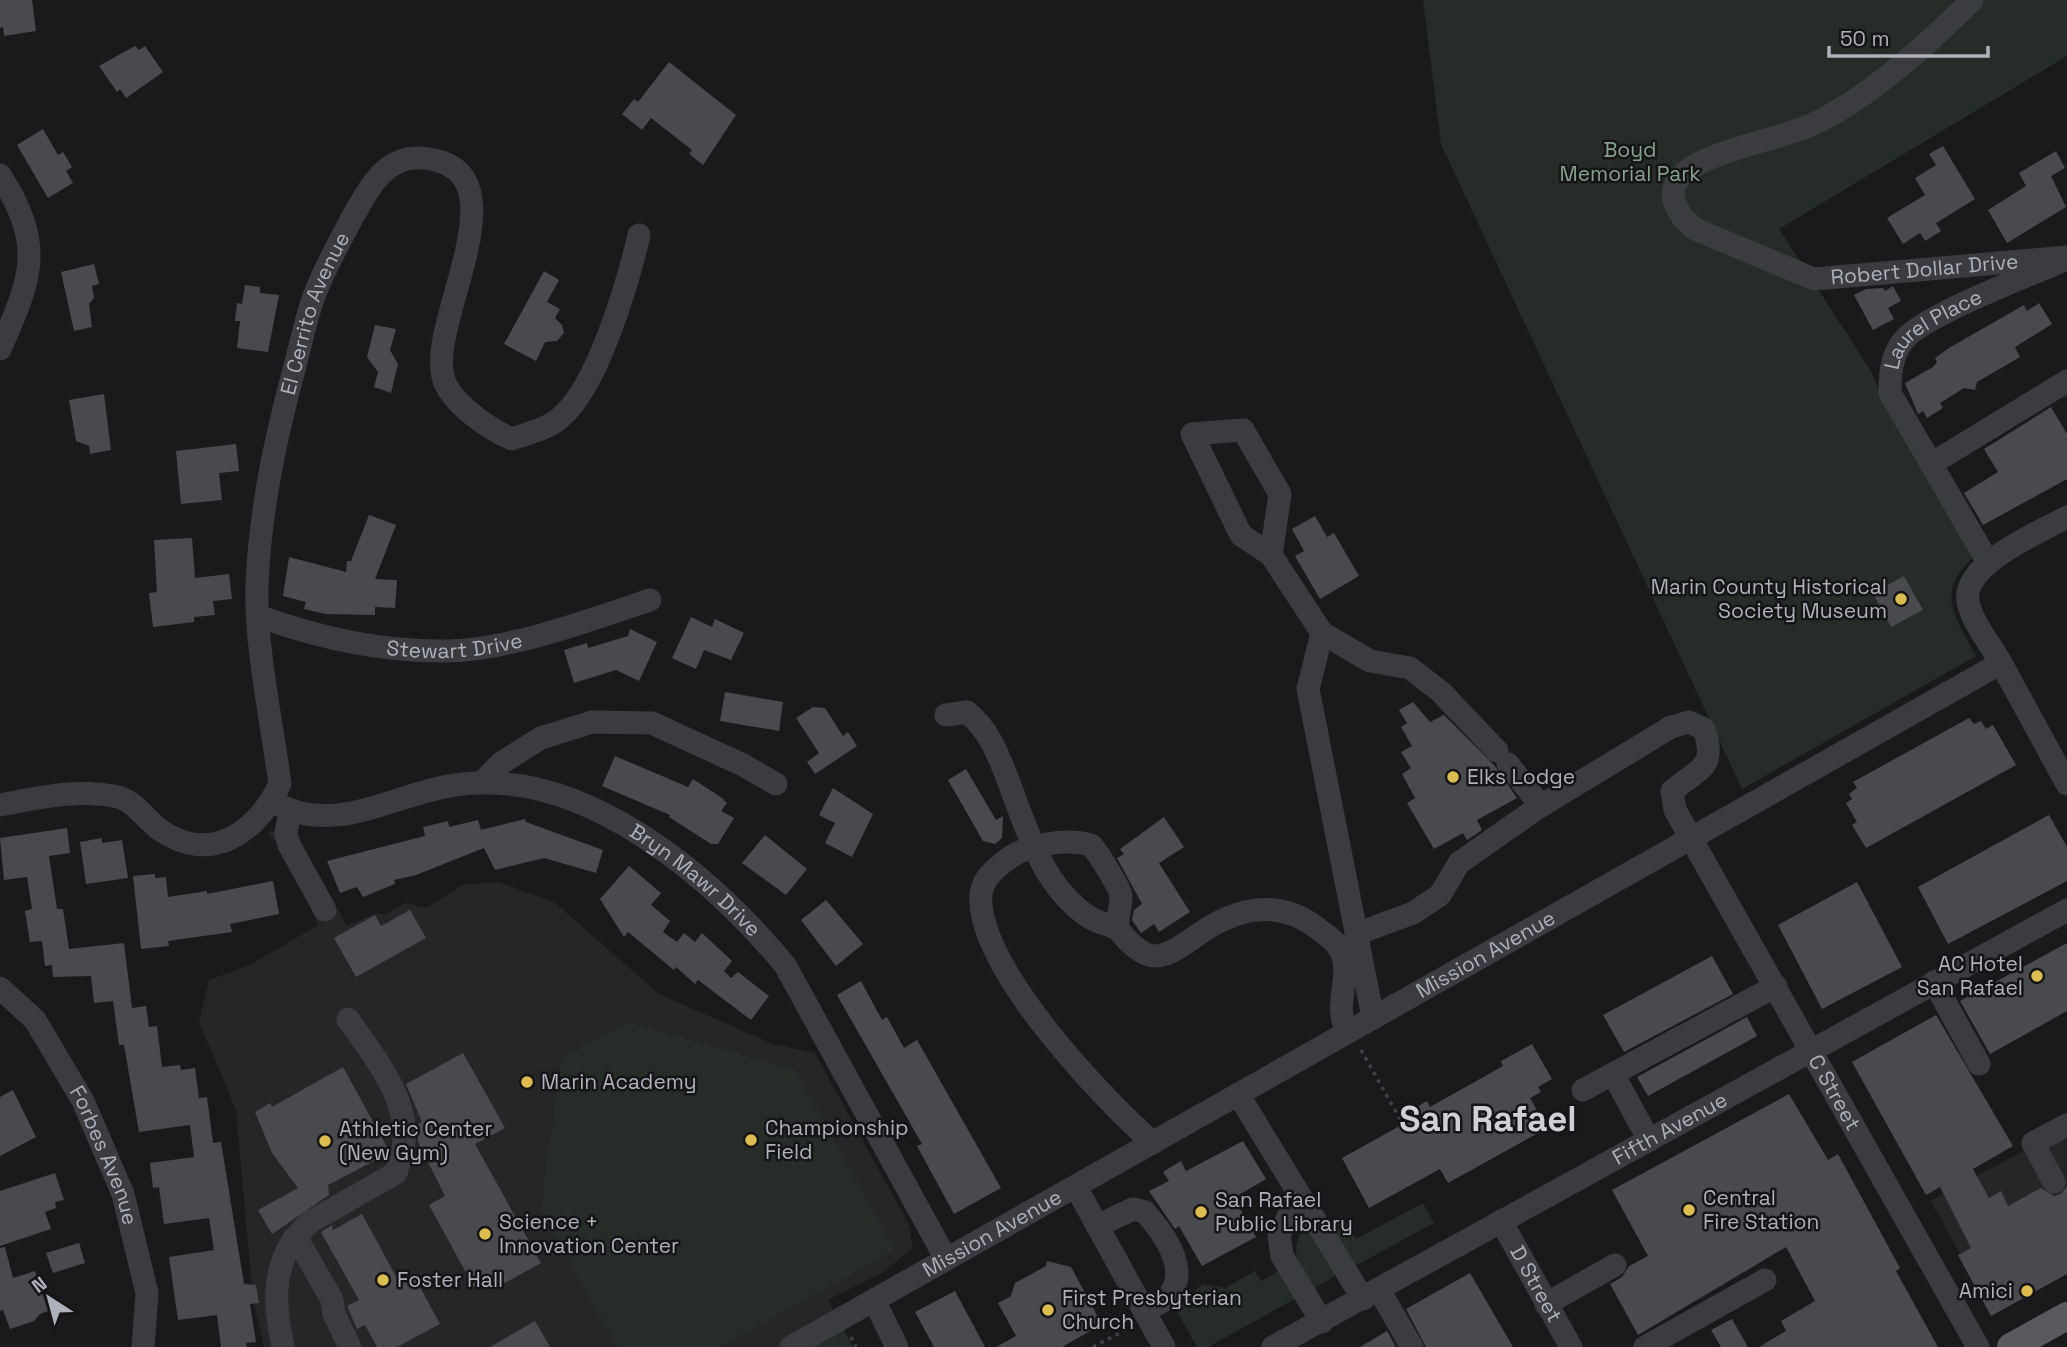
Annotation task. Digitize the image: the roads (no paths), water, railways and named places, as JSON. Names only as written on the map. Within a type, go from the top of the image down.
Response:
[{"type":"main road","points":[[2011,1347],[2067,1316]]},
{"type":"street","name":"Robert Dollar Drive","points":[[1972,0],[1944,27],[1842,107],[1811,125],[1702,163],[1685,172],[1674,187],[1673,202],[1680,217],[1695,229],[1754,257],[1814,279],[2067,258]]},
{"type":"street","name":"El Cerrito Avenue","points":[[325,910],[289,845],[286,833],[258,616],[261,526],[275,442],[314,295],[361,201],[383,172],[402,160],[431,158],[457,167],[472,190],[467,249],[452,305],[443,377],[455,396],[488,428],[512,439],[544,428],[563,416],[582,388],[610,333],[639,235]]},
{"type":"street","points":[[0,175],[28,232],[31,264],[21,303],[0,349]]},
{"type":"street","name":"Laurel Place","points":[[1988,562],[1889,393],[1894,354],[1905,338],[1927,322],[2067,258]]},
{"type":"street","points":[[1931,464],[2067,381]]},
{"type":"street","points":[[1271,555],[1280,494],[1243,430],[1192,434],[1241,534],[1271,555],[1322,633],[1370,661],[1409,668],[1441,692],[1502,758],[1541,806],[1459,863],[1440,895],[1413,914],[1356,934]]},
{"type":"street","points":[[2065,524],[1988,562],[1975,574],[1967,599],[2067,784]]},
{"type":"street","name":"Stewart Drive","points":[[258,616],[317,635],[384,648],[449,651],[527,637],[650,600]]},
{"type":"street","points":[[1322,633],[1308,689],[1373,1018]]},
{"type":"street","name":"Mission Avenue","points":[[805,1343],[874,1300],[1238,1094],[1355,1041],[1373,1018],[2001,663]]},
{"type":"street","points":[[946,715],[967,712],[982,724],[998,753],[1033,848],[1068,899],[1089,918],[1118,929],[1136,947],[1154,956],[1168,953],[1210,927],[1250,911],[1276,908],[1293,912],[1338,945],[1345,963],[1339,1010],[1355,1041]]},
{"type":"street","points":[[482,783],[501,763],[541,738],[592,722],[652,723],[743,765],[776,784]]},
{"type":"street","name":"C Street","points":[[1541,806],[1671,727],[1689,722],[1704,729],[1711,750],[1708,762],[1672,791],[1675,810],[1978,1347]]},
{"type":"street","name":"Bryn Mawr Drive","points":[[281,807],[321,818],[358,812],[436,788],[482,783],[525,786],[585,803],[683,864],[755,929],[785,965],[946,1259]]},
{"type":"street","points":[[0,805],[64,793],[119,797],[176,840],[196,846],[218,844],[281,807]]},
{"type":"street","points":[[1118,929],[1118,883],[1106,872],[1091,845],[1080,842],[1021,850],[988,875],[981,894],[985,922],[999,958],[1015,987],[1120,1114],[1153,1143]]},
{"type":"street","name":"Fifth Avenue","points":[[1273,1347],[1315,1333],[1371,1294],[2067,910]]},
{"type":"street","points":[[1934,982],[1979,1064]]},
{"type":"street","points":[[1583,1090],[1776,986]]},
{"type":"street","name":"Forbes Avenue","points":[[0,988],[35,1020],[83,1101],[123,1194],[147,1293],[143,1347]]},
{"type":"street","points":[[283,1347],[276,1312],[277,1278],[294,1239],[310,1222],[396,1173],[403,1150],[405,1126],[397,1097],[348,1019]]},
{"type":"street","points":[[1613,1074],[1649,1140]]},
{"type":"street","points":[[1238,1094],[1299,1196],[1412,1347]]},
{"type":"street","points":[[2054,1182],[2033,1143],[2067,1125]]},
{"type":"street","points":[[1076,1187],[1164,1347]]},
{"type":"street","points":[[1299,1196],[1279,1235],[1282,1256],[1315,1333]]},
{"type":"street","points":[[1097,1226],[1133,1209],[1145,1212],[1168,1244],[1177,1267],[1176,1283],[1167,1298],[1146,1315]]},
{"type":"street","name":"D Street","points":[[1502,1221],[1571,1347]]},
{"type":"street","points":[[294,1239],[299,1242],[332,1300],[334,1314],[350,1347]]},
{"type":"street","points":[[1546,1304],[1615,1265]]},
{"type":"street","points":[[1645,1347],[1765,1280]]},
{"type":"street","points":[[874,1300],[897,1347]]},
{"type":"place","name":"Marin County Historical Society Museum","points":[[1901,599]]},
{"type":"place","name":"Elks Lodge","points":[[1453,777]]},
{"type":"place","name":"AC Hotel San Rafael","points":[[2037,976]]},
{"type":"place","name":"Marin Academy","points":[[527,1082]]},
{"type":"place","name":"Championship Field","points":[[751,1140]]},
{"type":"place","name":"Athletic Center (New Gym)","points":[[325,1141]]},
{"type":"place","name":"Central Fire Station","points":[[1689,1210]]},
{"type":"place","name":"San Rafael Public Library","points":[[1201,1212]]},
{"type":"place","name":"Science + Innovation Center","points":[[485,1234]]},
{"type":"place","name":"Foster Hall","points":[[383,1280]]},
{"type":"place","name":"Amici","points":[[2027,1291]]},
{"type":"place","name":"First Presbyterian Church","points":[[1048,1310]]},
{"type":"district","name":"San Rafael","points":[[1488,1119]]},
{"type":"park label","name":"Boyd Memorial Park","points":[[1630,162]]}]
